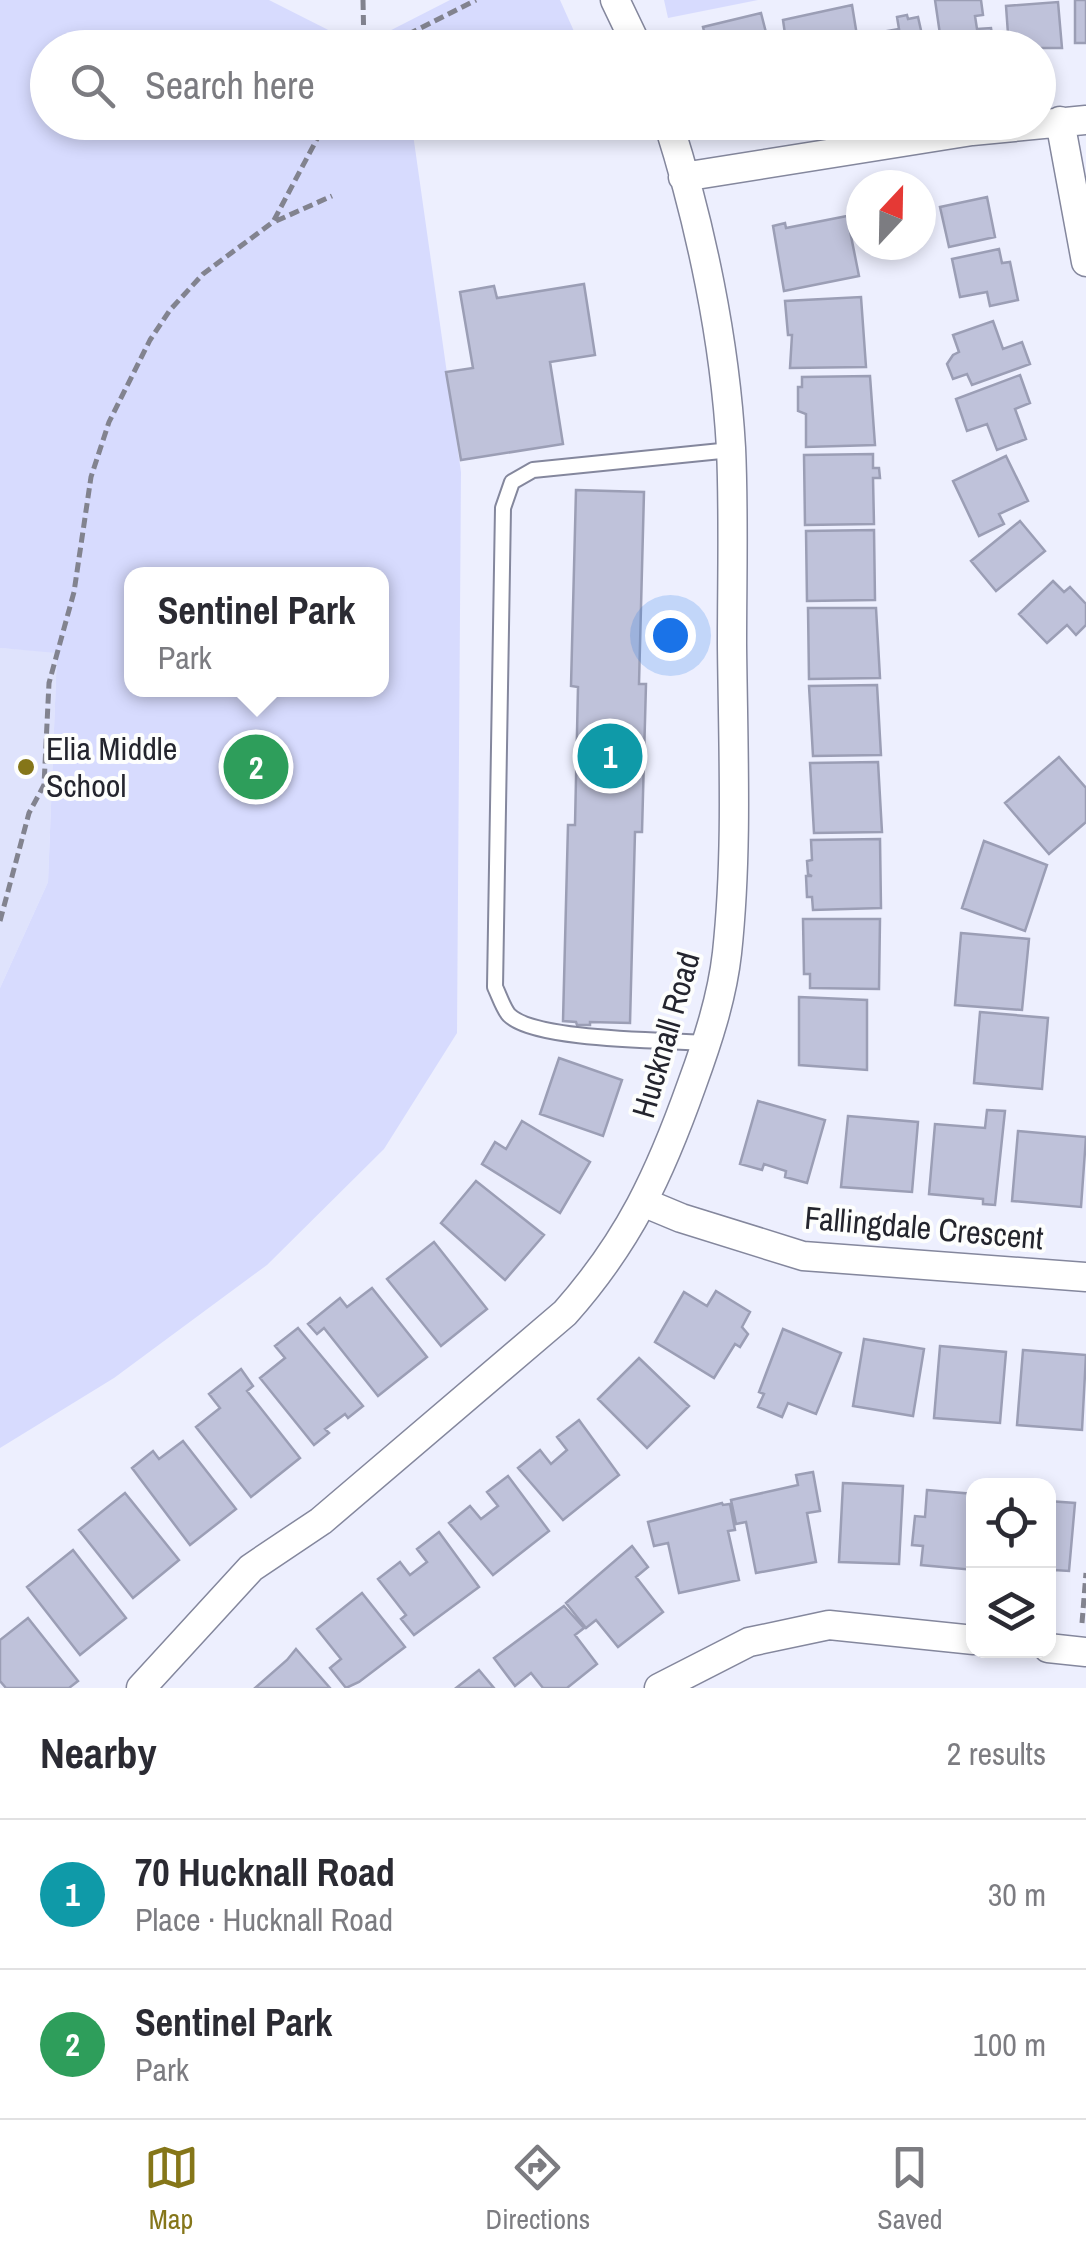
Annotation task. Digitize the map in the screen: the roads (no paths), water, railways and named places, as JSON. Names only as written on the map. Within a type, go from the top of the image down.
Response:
[{"type":"street","points":[[615,0],[629,30]]},
{"type":"street","points":[[1073,121],[1086,262]]},
{"type":"street","name":"Hucknall Road","points":[[141,1688],[251,1568],[321,1521],[566,1313],[601,1273],[645,1203],[708,1042],[727,958],[734,868],[731,450],[724,374],[692,208],[673,140]]},
{"type":"street","points":[[683,176],[914,140]]},
{"type":"street","name":"Fallingdale Crescent","points":[[645,1203],[803,1256],[1086,1276]]},
{"type":"street","points":[[659,1688],[748,1642],[829,1626],[966,1639]]},
{"type":"street","points":[[1056,1649],[1083,1651]]},
{"type":"lane","points":[[708,1042],[569,1034],[532,1027],[509,1014],[495,987],[503,508],[512,482],[533,470],[731,450]]},
{"type":"place","name":"70 Hucknall Road","points":[[610,756]]},
{"type":"place","name":"Elia Middle School","points":[[26,767]]},
{"type":"place","name":"Sentinel Park","points":[[256,767]]}]
